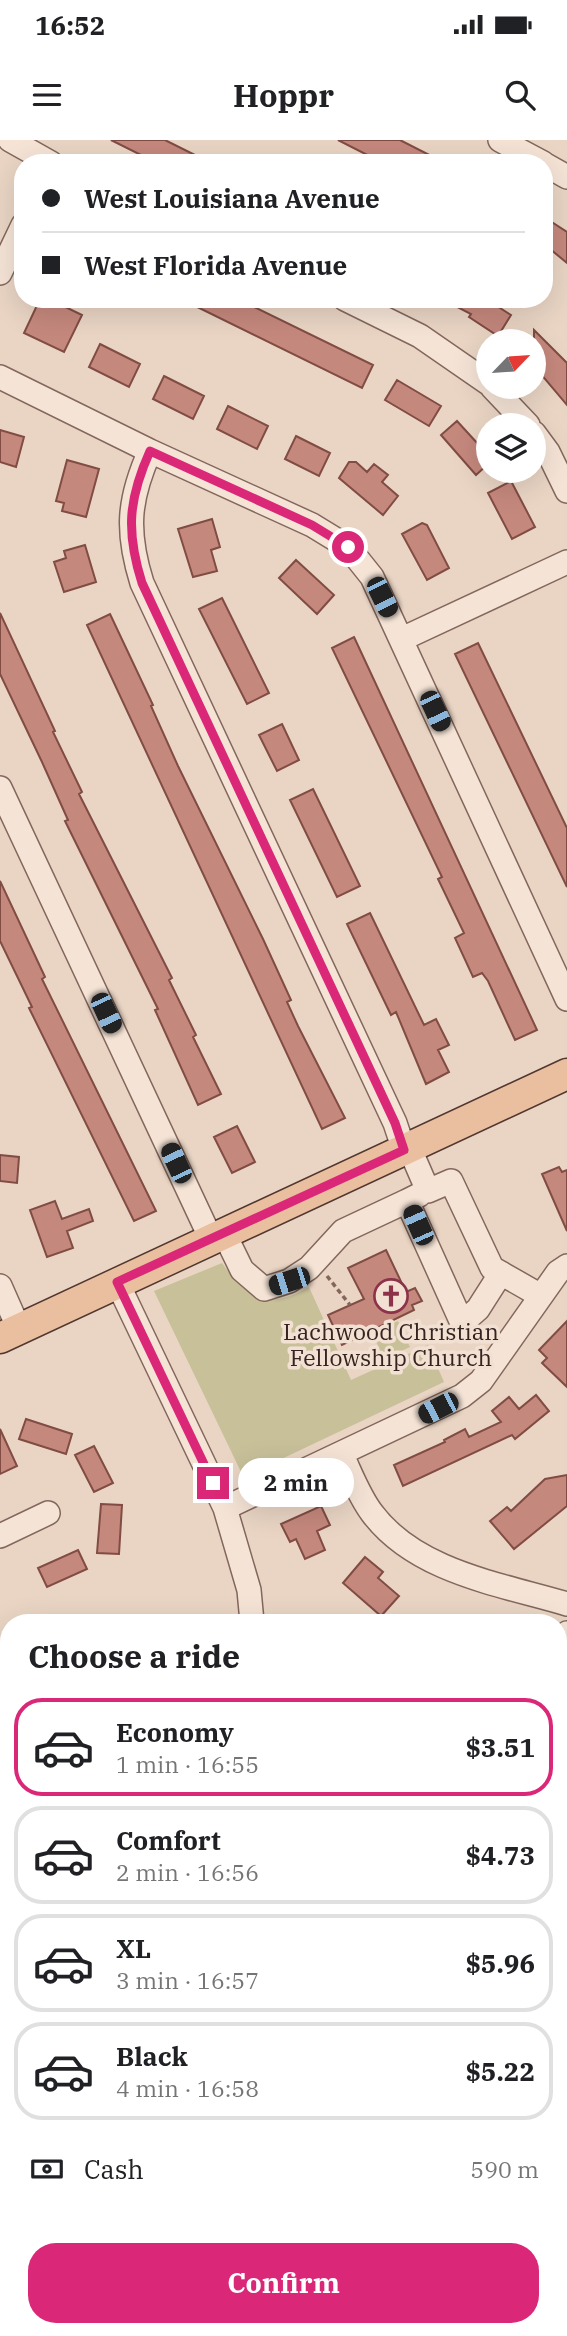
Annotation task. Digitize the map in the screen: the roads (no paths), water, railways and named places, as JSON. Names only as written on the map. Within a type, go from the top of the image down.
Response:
[{"type":"main road","points":[[10,1333],[567,1074]]},
{"type":"street","points":[[10,140],[35,154]]},
{"type":"street","points":[[500,140],[526,154]]},
{"type":"street","points":[[0,273],[14,244]]},
{"type":"street","points":[[363,308],[429,341],[476,375]]},
{"type":"street","points":[[0,377],[150,451],[312,525],[348,547],[372,576],[567,999]]},
{"type":"street","points":[[503,399],[517,413]]},
{"type":"street","points":[[546,449],[567,491]]},
{"type":"street","points":[[150,451],[138,477],[130,521],[142,583],[428,1191]]},
{"type":"street","points":[[402,639],[567,562]]},
{"type":"street","points":[[0,788],[218,1236],[242,1270],[264,1289],[289,1281],[315,1261],[343,1231],[451,1181],[492,1268],[541,1296]]},
{"type":"street","points":[[407,1201],[462,1323],[478,1309],[501,1273]]},
{"type":"street","points":[[225,1508],[462,1396],[481,1381],[558,1272],[567,1266]]},
{"type":"street","points":[[117,1282],[225,1508],[249,1590],[251,1614]]},
{"type":"street","points":[[0,1286],[10,1333]]},
{"type":"street","points":[[342,1455],[370,1511],[394,1538],[426,1560],[567,1604]]},
{"type":"street","points":[[0,1536],[48,1513]]},
{"type":"place","name":"Lachwood Christian Fellowship Church","points":[[391,1296]]}]
